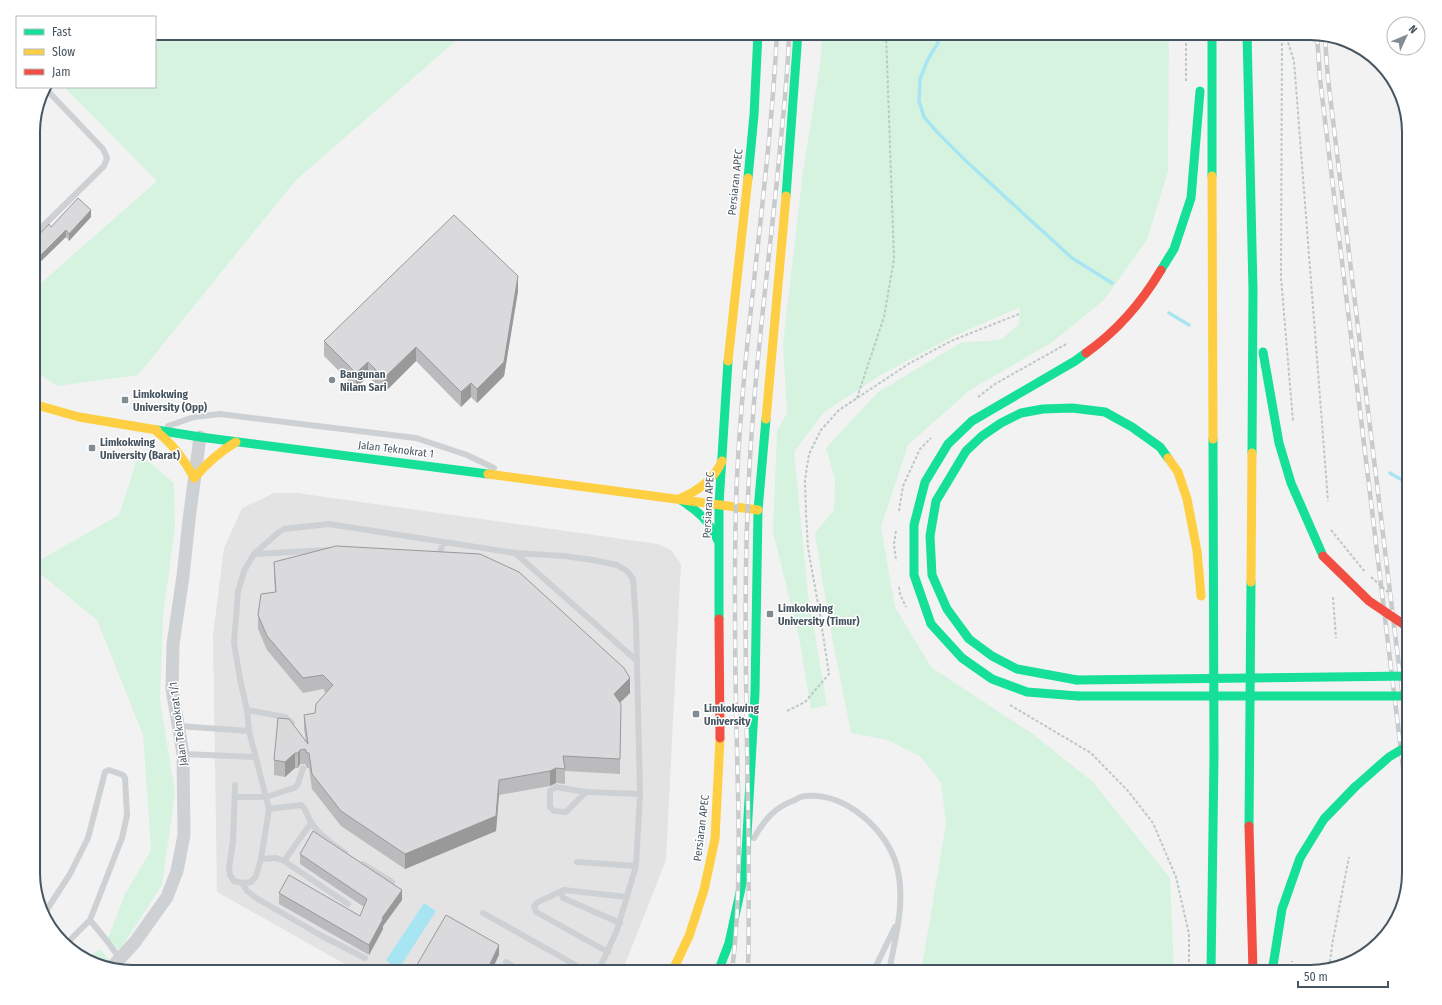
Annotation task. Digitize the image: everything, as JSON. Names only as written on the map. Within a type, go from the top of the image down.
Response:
[{"type":"main road","name":"Persiaran APEC","points":[[675,965],[689,936],[704,890],[715,838],[720,752],[719,504],[727,366],[753,122],[758,40]]},
{"type":"main road","points":[[721,965],[729,943],[744,870],[755,694],[758,510],[785,205],[797,40]]},
{"type":"main road","points":[[1203,49],[1204,40]]},
{"type":"main road","points":[[1211,965],[1214,757],[1212,40]]},
{"type":"main road","points":[[1247,40],[1253,290],[1249,844],[1253,965]]},
{"type":"main road","points":[[1200,80],[1191,198],[1174,249],[1149,291],[1121,323],[1099,344],[1075,361],[972,421],[948,444],[925,482],[914,525],[914,575],[931,624],[962,658],[992,679],[1027,692],[1078,696],[1402,696]]},
{"type":"main road","points":[[1253,290],[1279,443],[1291,484],[1324,556],[1369,601],[1402,623]]},
{"type":"main road","name":"Jalan Teknokrat 1","points":[[40,406],[79,417],[200,437],[511,476],[758,510]]},
{"type":"main road","points":[[1202,606],[1197,551],[1187,499],[1178,472],[1160,447],[1132,426],[1105,412],[1072,408],[1043,409],[1021,413],[1001,423],[982,436],[966,451],[936,500],[930,536],[932,575],[947,609],[969,639],[992,656],[1017,669],[1077,680],[1402,676]]},
{"type":"main road","points":[[155,430],[169,441],[182,455],[194,478],[208,462],[236,442]]},
{"type":"main road","points":[[679,499],[691,494],[704,485],[714,476],[722,461]]},
{"type":"main road","points":[[679,499],[697,510],[708,520],[718,541]]},
{"type":"main road","points":[[1204,638],[1214,757]]},
{"type":"main road","points":[[1273,965],[1282,909],[1300,858],[1324,819],[1355,787],[1389,757],[1402,749]]},
{"type":"street","name":"Jalan Teknokrat 1/1","points":[[117,963],[152,920],[167,897],[178,871],[184,835],[183,754],[177,726],[172,689],[173,644],[200,437]]},
{"type":"lane","points":[[40,229],[104,166],[107,158],[103,149],[50,93]]},
{"type":"lane","points":[[155,430],[194,417],[220,414],[416,438],[467,455],[511,476]]},
{"type":"lane","points":[[235,785],[233,841],[229,869],[230,875],[234,881],[242,883],[251,882],[255,879],[262,859],[269,809],[254,757],[247,710],[234,643],[238,592],[244,571],[254,554],[284,529],[323,524],[515,553],[593,560],[617,565],[627,571],[633,580],[636,622],[640,794],[636,866],[620,923],[602,965]]},
{"type":"lane","points":[[431,560],[440,553],[443,542]]},
{"type":"lane","points":[[254,554],[334,549]]},
{"type":"lane","points":[[515,553],[636,660]]},
{"type":"lane","points":[[247,710],[285,718],[296,728]]},
{"type":"lane","points":[[177,726],[249,731]]},
{"type":"lane","points":[[183,754],[254,757]]},
{"type":"lane","points":[[235,797],[266,797],[294,788],[298,784],[303,768]]},
{"type":"lane","points":[[47,909],[70,874],[88,838],[105,772],[109,770],[125,776],[127,815],[122,838],[90,920],[70,940]]},
{"type":"lane","points":[[586,792],[568,811],[554,810],[550,807],[550,791],[556,787],[586,792],[640,794]]},
{"type":"lane","points":[[744,870],[753,839],[762,823],[774,810],[789,802],[806,796],[826,797],[846,805],[866,818],[877,829],[888,845],[897,865],[900,882],[901,903],[890,965]]},
{"type":"lane","points":[[269,809],[301,805],[305,809],[311,823],[323,836],[353,858]]},
{"type":"lane","points":[[284,861],[311,823]]},
{"type":"lane","points":[[262,859],[276,858],[284,861],[348,904]]},
{"type":"lane","points":[[360,862],[392,882]]},
{"type":"lane","points":[[577,862],[636,866]]},
{"type":"lane","points":[[242,883],[247,891],[256,898],[322,936],[365,958]]},
{"type":"lane","points":[[608,952],[536,912],[534,906],[538,902],[561,893],[564,890],[627,897]]},
{"type":"lane","points":[[561,893],[563,898],[620,923]]},
{"type":"lane","points":[[483,914],[575,965]]},
{"type":"lane","points":[[90,920],[107,941],[117,963]]},
{"type":"lane","points":[[876,965],[899,920]]},
{"type":"lane","points":[[506,962],[511,965]]},
{"type":"path","points":[[857,398],[884,317],[894,259],[886,40]]},
{"type":"path","points":[[1186,40],[1186,82]]},
{"type":"path","points":[[1284,40],[1281,278],[1294,426]]},
{"type":"path","points":[[1286,40],[1294,61],[1328,500]]},
{"type":"path","points":[[787,711],[805,702],[829,674],[808,548],[805,480],[809,454],[821,430],[839,410],[910,363],[951,341],[1019,314]]},
{"type":"path","points":[[976,398],[995,384],[1074,340]]},
{"type":"path","points":[[898,515],[903,486],[920,449],[936,433]]},
{"type":"path","points":[[1330,529],[1366,574],[1390,594]]},
{"type":"path","points":[[896,530],[894,544],[897,566]]},
{"type":"path","points":[[898,580],[900,594],[907,608]]},
{"type":"path","points":[[1333,597],[1336,638]]},
{"type":"path","points":[[1007,703],[1092,753],[1128,791],[1153,823],[1176,877],[1189,934],[1189,965]]},
{"type":"path","points":[[1330,963],[1349,857]]},
{"type":"path","points":[[1291,965],[1292,956]]},
{"type":"shaded area","points":[[274,493],[297,493],[658,544],[671,550],[681,564],[666,860],[625,965],[347,965],[217,892],[213,635],[224,548],[242,508]]},
{"type":"green space","points":[[156,40],[457,40],[296,180],[138,375],[57,386],[40,375],[40,284],[157,181],[65,88],[156,88]]},
{"type":"green space","points":[[822,40],[1169,40],[1168,171],[1147,240],[1104,300],[1051,343],[970,390],[908,445],[881,527],[895,607],[931,667],[1034,735],[1093,782],[1170,878],[1174,965],[922,965],[946,823],[941,783],[921,757],[888,740],[851,733],[828,616],[815,533],[834,510],[835,479],[826,448],[878,392],[962,342],[1002,339],[1019,324],[1020,307],[954,336],[884,373],[824,412],[794,452],[808,594],[827,705],[811,709],[799,637],[773,532],[777,431],[787,413],[783,343],[803,172],[821,58]]},
{"type":"green space","points":[[139,453],[174,483],[175,526],[163,617],[160,700],[175,793],[162,885],[120,950],[107,941],[125,894],[151,850],[143,735],[97,620],[42,575],[40,576],[40,560],[119,515]]},
{"type":"green space","points":[[100,949],[110,961],[103,960],[92,955]]},
{"type":"water","points":[[424,903],[436,911],[401,965],[392,965],[386,960]]},
{"type":"building","points":[[78,198],[91,210],[69,234],[66,230],[40,256],[40,234],[49,224],[51,227]]},
{"type":"building","points":[[454,215],[518,276],[504,362],[477,389],[471,383],[461,392],[416,347],[384,378],[368,362],[356,373],[324,341]]},
{"type":"building","points":[[336,546],[480,554],[519,572],[624,668],[630,678],[614,694],[621,704],[620,759],[563,756],[565,769],[556,768],[550,771],[499,780],[496,816],[405,854],[341,811],[312,774],[309,753],[307,753],[305,749],[295,753],[285,762],[274,760],[278,718],[289,719],[308,744],[304,715],[315,713],[316,704],[333,685],[323,675],[303,678],[267,636],[258,615],[261,594],[276,592],[274,562]]},
{"type":"building","points":[[313,831],[402,890],[382,918],[383,919],[369,945],[279,893],[289,875],[360,916],[367,899],[300,854]]},
{"type":"building","points":[[446,915],[499,945],[489,965],[417,965]]},
{"type":"waterway","points":[[938,40],[938,43],[928,59],[920,79],[919,101],[924,117],[966,161],[1072,258],[1112,283]]},
{"type":"waterway","points":[[1169,313],[1189,325]]},
{"type":"waterway","points":[[1390,473],[1402,480]]},
{"type":"railway","points":[[733,965],[737,916],[739,861],[735,627],[736,504],[743,386],[768,151],[777,40]]},
{"type":"railway","points":[[748,965],[749,854],[746,676],[746,558],[748,499],[756,375],[785,102],[789,40]]},
{"type":"railway","points":[[1317,41],[1320,79],[1402,759]]},
{"type":"railway","points":[[1325,42],[1328,79],[1402,691]]},
{"type":"traffic: fast","points":[[748,178],[754,115],[758,40]]},
{"type":"traffic: fast","points":[[786,196],[797,40]]},
{"type":"traffic: fast","points":[[1212,40],[1212,176]]},
{"type":"traffic: fast","points":[[1247,40],[1253,290],[1252,453]]},
{"type":"traffic: fast","points":[[1161,270],[1174,249],[1191,198],[1200,91]]},
{"type":"traffic: fast","points":[[1263,352],[1279,443],[1291,483],[1323,556]]},
{"type":"traffic: fast","points":[[1078,696],[1027,692],[992,679],[962,658],[931,624],[914,575],[914,525],[925,482],[948,444],[972,421],[1075,361],[1086,353]]},
{"type":"traffic: fast","points":[[719,619],[719,504],[728,361]]},
{"type":"traffic: fast","points":[[1077,680],[1017,669],[992,656],[969,639],[947,609],[932,575],[930,536],[936,501],[966,451],[982,436],[1001,423],[1021,413],[1043,409],[1072,408],[1105,412],[1132,427],[1160,447],[1168,458]]},
{"type":"traffic: fast","points":[[721,965],[729,943],[745,870],[755,693],[758,510],[766,419]]},
{"type":"traffic: fast","points":[[157,430],[200,437],[488,474]]},
{"type":"traffic: fast","points":[[1211,965],[1214,757],[1213,439]]},
{"type":"traffic: fast","points":[[679,499],[692,507],[707,522],[718,541]]},
{"type":"traffic: fast","points":[[1249,826],[1251,582]]},
{"type":"traffic: fast","points":[[1077,680],[1402,676]]},
{"type":"traffic: fast","points":[[1078,696],[1402,696]]},
{"type":"traffic: fast","points":[[1355,787],[1389,757],[1402,749]]},
{"type":"traffic: fast","points":[[1273,965],[1282,909],[1300,858],[1324,819],[1355,787]]},
{"type":"traffic: slow","points":[[1212,176],[1213,439]]},
{"type":"traffic: slow","points":[[728,361],[748,178]]},
{"type":"traffic: slow","points":[[766,419],[786,196]]},
{"type":"traffic: slow","points":[[40,406],[79,417],[157,430]]},
{"type":"traffic: slow","points":[[156,431],[178,452],[194,478],[214,458],[236,442]]},
{"type":"traffic: slow","points":[[1251,582],[1252,453]]},
{"type":"traffic: slow","points":[[1168,458],[1178,472],[1187,499],[1197,551],[1201,596]]},
{"type":"traffic: slow","points":[[679,499],[705,484],[715,474],[722,461]]},
{"type":"traffic: slow","points":[[488,474],[758,510]]},
{"type":"traffic: slow","points":[[675,965],[689,936],[704,890],[715,839],[720,738]]},
{"type":"traffic: jam","points":[[1086,353],[1118,326],[1128,315],[1146,293],[1161,270]]},
{"type":"traffic: jam","points":[[1323,556],[1369,601],[1402,623]]},
{"type":"traffic: jam","points":[[719,619],[720,738]]},
{"type":"traffic: jam","points":[[1249,826],[1253,965]]},
{"type":"place","name":"Bangunan Nilam Sari","points":[[332,380]]},
{"type":"place","name":"Limkokwing University (Opp)","points":[[125,400]]},
{"type":"place","name":"Limkokwing University (Barat)","points":[[92,448]]},
{"type":"place","name":"Limkokwing University (Timur)","points":[[770,614]]},
{"type":"place","name":"Limkokwing University","points":[[696,714]]}]
